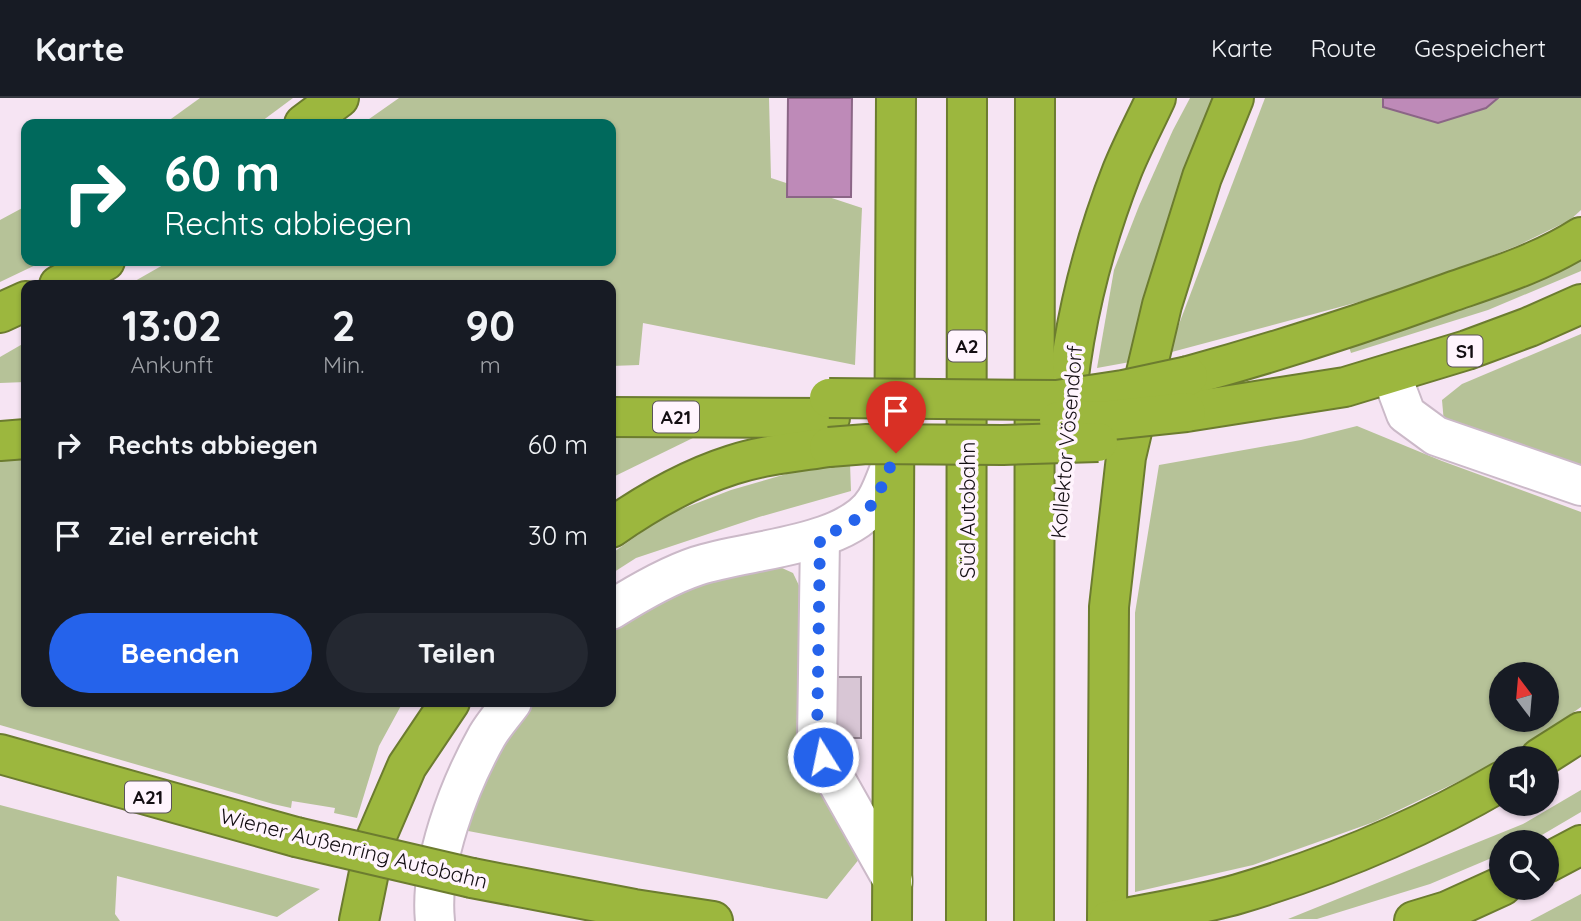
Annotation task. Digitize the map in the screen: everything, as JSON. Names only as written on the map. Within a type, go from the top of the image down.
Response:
[{"type":"highway","points":[[311,119],[339,98]]},
{"type":"highway","points":[[892,921],[896,98]]},
{"type":"highway","name":"Süd Autobahn","points":[[966,921],[967,98]]},
{"type":"highway","points":[[1034,921],[1035,98]]},
{"type":"highway","name":"Kollektor Vösendorf","points":[[1035,627],[1056,582],[1065,402],[1083,296],[1122,170],[1156,98]]},
{"type":"highway","points":[[1234,98],[1202,177],[1162,304],[1126,457],[1110,607],[1107,921],[1237,894],[1323,866],[1401,833],[1489,788]]},
{"type":"highway","points":[[829,421],[867,444],[1003,446],[1085,443],[1186,407],[1327,335],[1535,262],[1581,237]]},
{"type":"highway","points":[[69,280],[95,266]]},
{"type":"highway","points":[[0,313],[21,303]]},
{"type":"highway","name":"S1","points":[[829,421],[1110,420],[1186,407],[1345,387],[1529,327],[1581,304]]},
{"type":"highway","points":[[616,525],[684,484],[732,465],[778,454],[829,421],[1104,394],[1186,407]]},
{"type":"highway","name":"A21","points":[[616,417],[742,417],[829,421]]},
{"type":"highway","points":[[0,441],[21,439]]},
{"type":"highway","points":[[359,921],[376,838],[407,766],[447,707]]},
{"type":"highway","points":[[1559,746],[1581,732]]},
{"type":"highway","points":[[383,921],[395,842],[428,737]]},
{"type":"highway","name":"Wiener Außenring Autobahn","points":[[0,754],[296,837],[627,915],[713,921]]},
{"type":"highway","points":[[1559,857],[1581,845]]},
{"type":"highway","points":[[1414,921],[1447,911],[1489,892]]},
{"type":"lane","points":[[1391,374],[1406,414],[1436,436],[1581,486]]},
{"type":"lane","points":[[616,607],[648,588],[697,566],[753,551],[820,538],[850,524],[875,502],[896,453]]},
{"type":"lane","points":[[820,538],[817,740],[823,757],[893,881]]},
{"type":"lane","points":[[435,921],[437,876],[463,784],[488,734],[508,707]]},
{"type":"green space","points":[[200,98],[293,98],[265,119],[171,119]]},
{"type":"green space","points":[[399,98],[769,98],[771,178],[862,208],[855,365],[643,323],[639,365],[616,366],[616,280],[137,280],[161,266],[616,266],[616,119],[369,119]]},
{"type":"green space","points":[[1190,98],[1214,98],[1130,362],[1097,368],[1114,270],[1139,206]]},
{"type":"green space","points":[[1265,98],[1581,98],[1581,210],[1570,220],[1519,245],[1407,289],[1168,353]]},
{"type":"green space","points":[[21,209],[21,266],[34,266],[0,282],[0,220]]},
{"type":"green space","points":[[1581,254],[1581,271],[1488,310],[1351,353],[1349,347],[1443,315],[1574,260]]},
{"type":"green space","points":[[1581,334],[1581,475],[1444,423],[1442,400],[1462,384]]},
{"type":"green space","points":[[21,345],[21,382],[0,383],[0,357]]},
{"type":"green space","points":[[1357,426],[1442,461],[1581,512],[1581,707],[1559,722],[1559,662],[1489,662],[1489,732],[1545,732],[1525,746],[1489,746],[1489,767],[1374,822],[1253,865],[1135,892],[1135,613],[1159,465],[1301,440]]},
{"type":"green space","points":[[616,434],[697,436],[616,476]]},
{"type":"green space","points":[[21,457],[21,707],[400,707],[379,746],[357,818],[334,813],[335,808],[292,801],[291,808],[273,804],[0,725],[0,459]]},
{"type":"green space","points":[[850,463],[851,491],[759,517],[636,558],[616,571],[616,550],[666,515],[731,490],[814,466]]},
{"type":"green space","points":[[771,563],[793,573],[804,596],[802,715],[864,853],[827,899],[463,830],[479,769],[530,707],[616,707],[616,624],[697,580]]},
{"type":"green space","points":[[1581,790],[1581,812],[1550,830],[1508,830],[1537,816],[1559,816],[1559,803]]},
{"type":"green space","points":[[0,805],[320,889],[277,917],[117,876],[115,914],[120,921],[0,921]]},
{"type":"green space","points":[[1489,838],[1489,859],[1430,884],[1317,919],[1288,919]]},
{"type":"green space","points":[[1581,894],[1581,921],[1530,921]]},
{"type":"shaded area","points":[[788,98],[852,98],[851,197],[787,197]]},
{"type":"shaded area","points":[[1383,98],[1498,98],[1486,108],[1438,123],[1383,107]]},
{"type":"building","points":[[826,677],[861,677],[861,738],[826,738]]},
{"type":"route","points":[[823,757],[817,740],[820,538],[850,524],[875,502],[896,453]]}]
